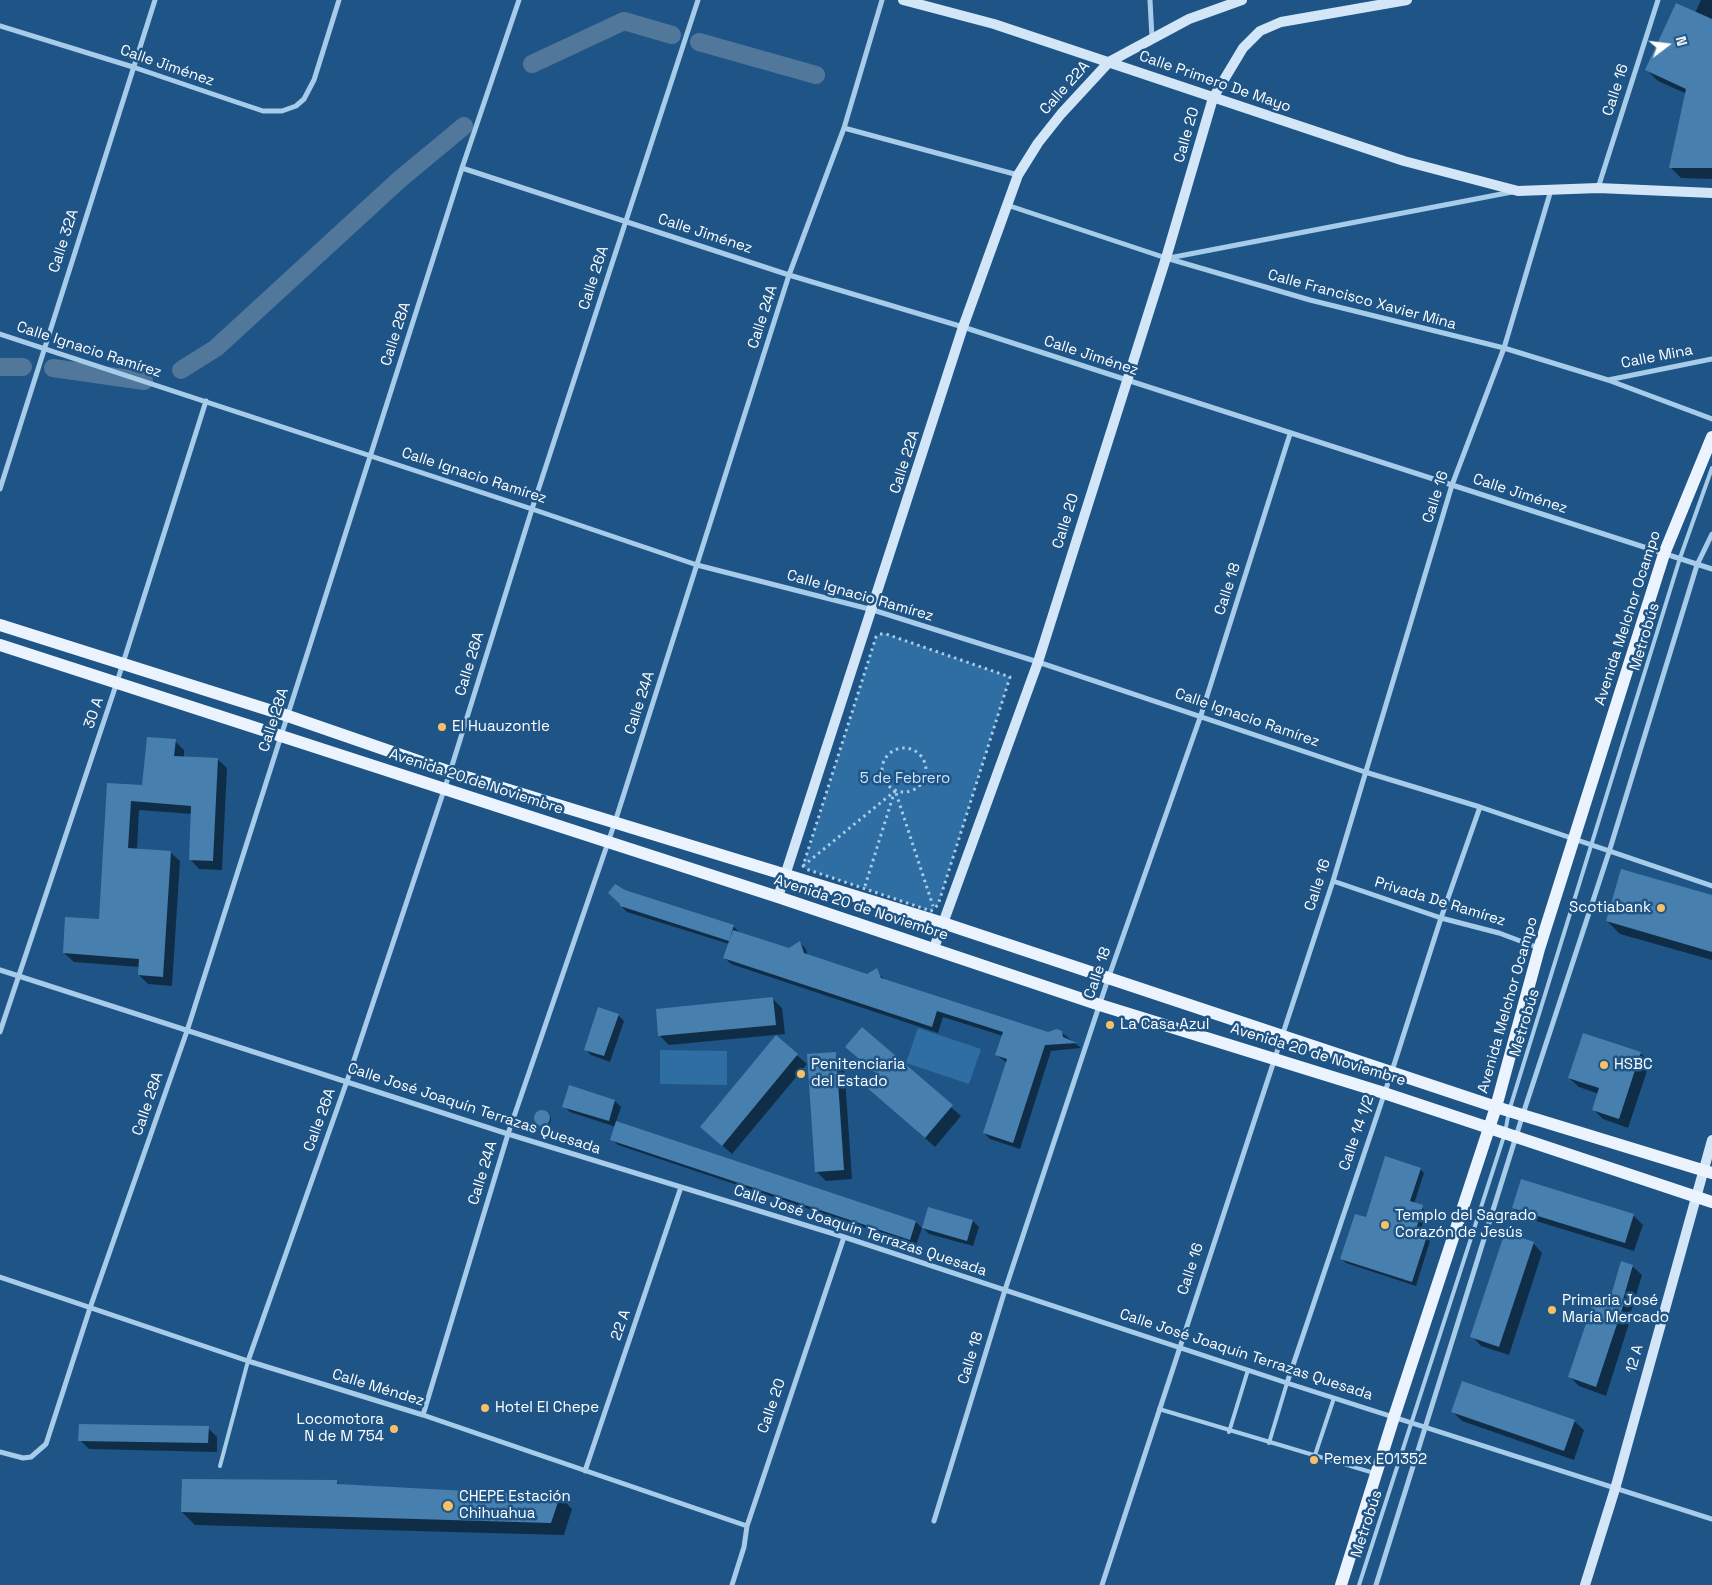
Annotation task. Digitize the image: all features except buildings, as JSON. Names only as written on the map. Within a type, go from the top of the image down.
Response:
[{"type":"main road","name":"Calle Primero De Mayo","points":[[903,0],[994,24],[1404,161],[1518,191],[1598,188],[1712,194]]},
{"type":"main road","name":"Calle 22A","points":[[778,897],[873,610],[963,328],[1018,175],[1038,143],[1061,114],[1109,62],[1189,19],[1242,0]]},
{"type":"main road","name":"Calle 20","points":[[934,948],[1038,662],[1166,258],[1213,98],[1244,48],[1260,31],[1281,22],[1407,0]]},
{"type":"main road","name":"Avenida Melchor Ocampo","points":[[1341,1585],[1496,1106],[1573,839],[1664,554],[1712,437]]},
{"type":"main road","name":"Avenida 20 de Noviembre","points":[[0,625],[288,716],[450,772],[943,923],[1108,979],[1523,1114]]},
{"type":"main road","name":"Avenida 20 de Noviembre","points":[[0,645],[934,948],[1100,1005],[1384,1093],[1712,1202]]},
{"type":"main road","points":[[1523,1114],[1708,1172]]},
{"type":"main road","name":"12 A","points":[[1585,1585],[1615,1489],[1696,1196],[1708,1172],[1712,1140]]},
{"type":"street","name":"Calle 32A","points":[[0,489],[155,0]]},
{"type":"street","name":"Calle Jiménez","points":[[0,26],[133,66],[263,111],[282,111],[296,106],[304,99],[314,80],[340,0]]},
{"type":"street","name":"Calle 28A","points":[[0,1452],[23,1458],[31,1457],[46,1444],[90,1308],[188,1031],[462,168],[519,0]]},
{"type":"street","name":"Calle 26A","points":[[248,1361],[348,1081],[450,772],[532,509],[698,0]]},
{"type":"street","name":"Calle 24A","points":[[423,1415],[508,1134],[615,822],[789,275],[844,128],[882,0]]},
{"type":"street","points":[[1150,0],[1152,38]]},
{"type":"street","name":"Calle 16","points":[[1598,188],[1658,0]]},
{"type":"street","points":[[844,128],[1018,175]]},
{"type":"street","name":"Calle Jiménez","points":[[462,168],[789,275],[963,328],[1712,569]]},
{"type":"street","name":"Calle 16","points":[[1102,1585],[1273,1058],[1333,881],[1452,485],[1504,348],[1551,190]]},
{"type":"street","name":"Calle Primero De Mayo","points":[[1166,258],[1518,191]]},
{"type":"street","name":"Calle Francisco Xavier Mina","points":[[1006,205],[1166,258],[1310,300],[1504,348],[1608,380],[1712,419]]},
{"type":"street","name":"Calle Ignacio Ramírez","points":[[0,334],[697,565],[873,610],[1038,662],[1365,772],[1480,807],[1592,847],[1712,886]]},
{"type":"street","name":"Calle Mina","points":[[1608,380],[1712,359]]},
{"type":"street","name":"30 A","points":[[0,1032],[118,682],[122,663],[206,401]]},
{"type":"street","name":"Calle 18","points":[[934,1521],[1005,1290],[1108,979],[1200,715],[1290,434]]},
{"type":"street","points":[[1376,1585],[1426,1426],[1511,1135],[1523,1114],[1609,852],[1697,565],[1712,534]]},
{"type":"street","name":"Calle 14 1/2","points":[[1286,1383],[1392,1071],[1441,918],[1480,807]]},
{"type":"street","name":"Privada De Ramírez","points":[[1333,881],[1441,918],[1498,933],[1540,949]]},
{"type":"street","name":"Calle José Joaquín Terrazas Quesada","points":[[0,970],[508,1134],[844,1237],[1180,1346],[1286,1383],[1411,1423],[1426,1426],[1712,1519]]},
{"type":"street","name":"22 A","points":[[585,1470],[680,1187]]},
{"type":"street","name":"Calle 20","points":[[732,1585],[744,1547],[747,1526],[844,1237]]},
{"type":"street","name":"Calle Méndez","points":[[0,1278],[248,1361],[423,1415],[747,1526]]},
{"type":"lane","name":"Metrobús","points":[[1359,1585],[1411,1423],[1511,1135],[1509,1110],[1680,558],[1712,468]]},
{"type":"lane","points":[[220,1466],[248,1361]]},
{"type":"lane","points":[[1230,1432],[1248,1369]]},
{"type":"lane","points":[[1269,1443],[1286,1383]]},
{"type":"lane","points":[[1314,1456],[1334,1398]]},
{"type":"lane","points":[[1158,1410],[1376,1474]]},
{"type":"path","points":[[803,866],[876,637],[880,634],[886,634],[1010,677],[935,910]]},
{"type":"path","points":[[896,790],[903,792],[916,789],[925,778],[926,764],[923,757],[912,748],[896,749],[890,752],[882,765],[885,780],[896,790],[935,910]]},
{"type":"path","points":[[803,866],[896,790]]},
{"type":"path","points":[[864,888],[896,790]]},
{"type":"path","points":[[803,866],[806,869],[931,911],[935,910]]},
{"type":"green space","name":"5 de Febrero","points":[[880,634],[886,634],[1010,677],[938,905],[931,911],[806,869],[803,866],[876,637]]},
{"type":"green space","points":[[918,1028],[981,1049],[969,1084],[906,1063]]},
{"type":"green space","points":[[660,1050],[727,1051],[727,1085],[660,1084]]},
{"type":"waterway","points":[[532,64],[624,21],[672,35]]},
{"type":"waterway","points":[[699,42],[816,75]]},
{"type":"waterway","points":[[181,370],[216,348],[399,180],[464,126]]},
{"type":"waterway","points":[[0,367],[23,367]]},
{"type":"waterway","points":[[53,368],[144,381]]},
{"type":"place","name":"El Huauzontle","points":[[442,727]]},
{"type":"place","name":"Scotiabank","points":[[1661,908]]},
{"type":"place","name":"La Casa Azul","points":[[1110,1025]]},
{"type":"place","name":"HSBC","points":[[1604,1065]]},
{"type":"place","name":"Penitenciaria del Estado","points":[[801,1074]]},
{"type":"place","name":"Templo del Sagrado Corazón de Jesús","points":[[1385,1225]]},
{"type":"place","name":"Primaria José María Mercado","points":[[1552,1310]]},
{"type":"place","name":"Hotel El Chepe","points":[[485,1408]]},
{"type":"place","name":"Locomotora N de M 754","points":[[394,1429]]},
{"type":"place","name":"Pemex E01352","points":[[1314,1460]]},
{"type":"place","name":"CHEPE Estación Chihuahua","points":[[448,1506]]}]
